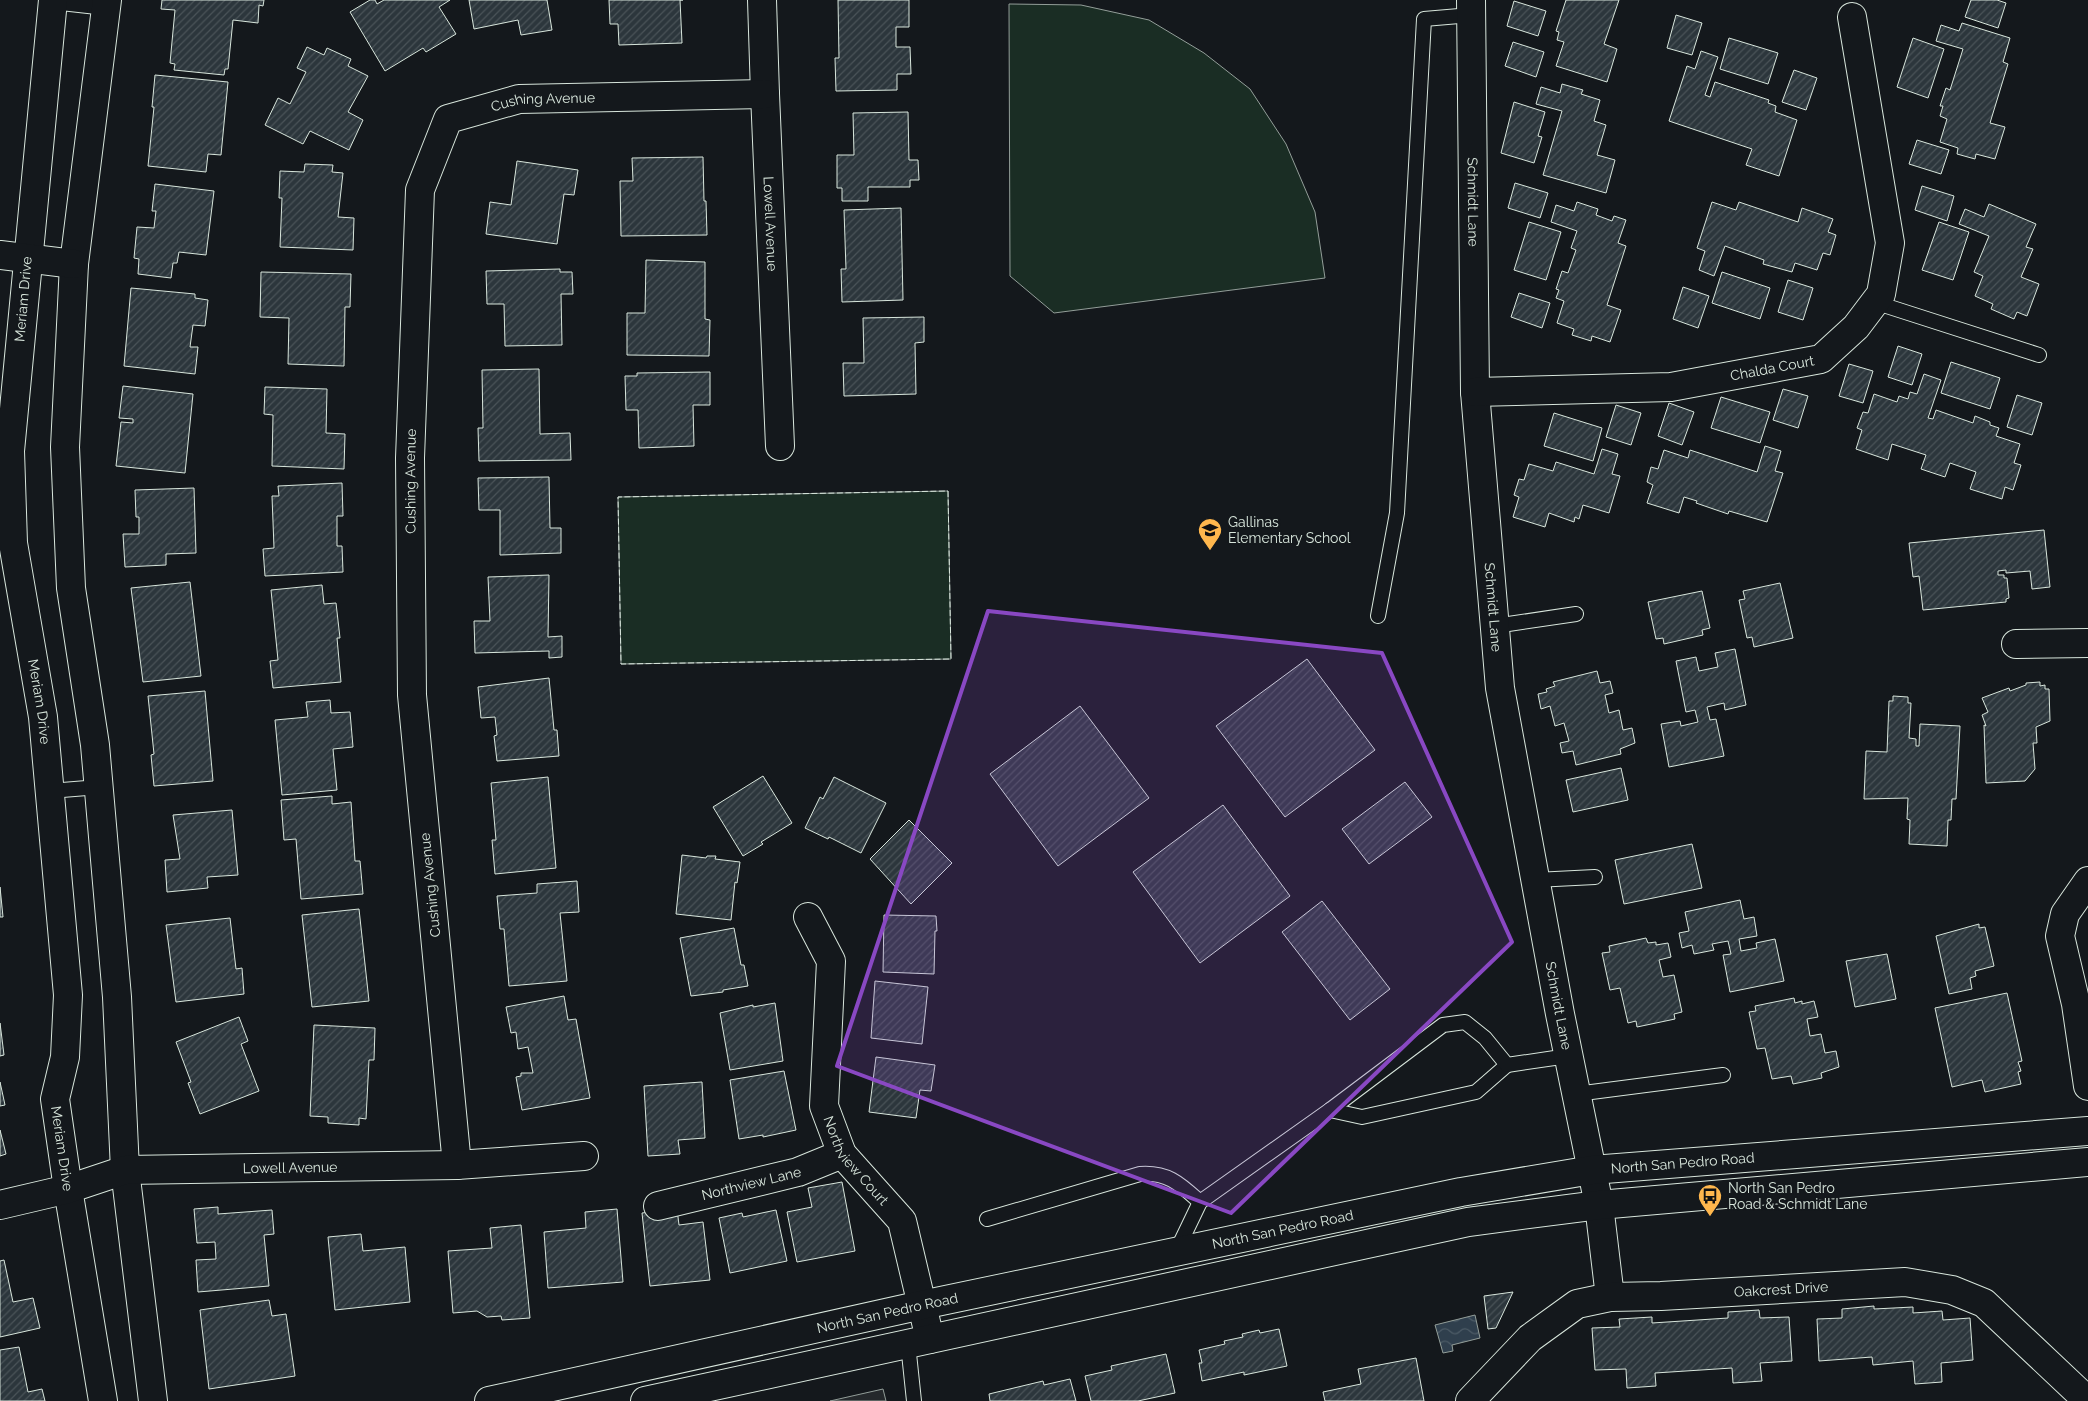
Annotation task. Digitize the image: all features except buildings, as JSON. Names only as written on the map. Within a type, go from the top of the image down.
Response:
[{"type":"street","name":"Lowell Avenue","points":[[762,0],[780,446]]},
{"type":"street","name":"Meriam Drive","points":[[53,1],[10,451],[13,543],[43,717],[68,995],[64,1057],[55,1098],[68,1189],[104,1401]]},
{"type":"street","points":[[106,4],[74,264],[65,447],[71,588],[96,746],[117,997],[125,1170],[153,1401]]},
{"type":"street","name":"Schmidt Lane","points":[[1471,7],[1475,392],[1500,688],[1568,1056],[1599,1205],[1610,1297]]},
{"type":"street","name":"Chalda Court","points":[[1475,392],[1670,387],[1821,359],[1856,327],[1881,294],[1890,243],[1852,17]]},
{"type":"street","name":"Cushing Avenue","points":[[457,1165],[412,695],[410,458],[420,190],[448,119],[520,99],[765,94]]},
{"type":"street","points":[[0,254],[74,264]]},
{"type":"street","points":[[2016,644],[2088,643]]},
{"type":"street","points":[[2088,881],[2065,914],[2060,936],[2076,1004],[2088,1086]]},
{"type":"street","name":"Northview Court","points":[[808,917],[831,961],[824,1106],[842,1154],[902,1221],[922,1305],[919,1341]]},
{"type":"street","name":"North San Pedro Road","points":[[489,1401],[922,1305],[1461,1192],[1592,1170],[2088,1131]]},
{"type":"street","name":"Northview Lane","points":[[658,1206],[798,1172],[842,1154]]},
{"type":"street","name":"Lowell Avenue","points":[[0,1205],[68,1189],[125,1170],[457,1165],[584,1156]]},
{"type":"street","points":[[644,1401],[1468,1222],[1599,1205],[2088,1162]]},
{"type":"street","name":"Oakcrest Drive","points":[[1470,1401],[1530,1338],[1577,1304],[1610,1297],[1661,1296],[1905,1282],[1952,1290],[1984,1303],[2088,1401]]},
{"type":"lane","points":[[53,1],[106,4]]},
{"type":"lane","points":[[1378,616],[1397,513],[1424,19],[1471,7]]},
{"type":"lane","points":[[1874,302],[2039,355]]},
{"type":"lane","points":[[1495,626],[1576,614]]},
{"type":"lane","points":[[50,791],[99,786]]},
{"type":"lane","points":[[1535,880],[1595,877]]},
{"type":"lane","points":[[1176,1252],[1200,1202],[1330,1110],[1443,1025],[1465,1022],[1485,1038],[1507,1065]]},
{"type":"lane","points":[[1330,1110],[1362,1117],[1476,1092],[1507,1065],[1568,1056]]},
{"type":"lane","points":[[1576,1094],[1723,1075]]},
{"type":"lane","points":[[987,1219],[1140,1174],[1156,1173],[1179,1184],[1200,1202]]},
{"type":"lane","points":[[914,1401],[919,1341]]},
{"type":"highlighted area","points":[[988,611],[1382,653],[1512,942],[1231,1213],[837,1066]]},
{"type":"green space","points":[[1009,4],[1081,5],[1149,20],[1204,53],[1250,89],[1286,144],[1315,212],[1325,278],[1054,313],[1010,276]]},
{"type":"green space","points":[[948,491],[951,659],[621,664],[618,497]]},
{"type":"shaded area","points":[[883,1389],[886,1401],[830,1401]]},
{"type":"water","points":[[1475,1315],[1480,1338],[1452,1345],[1453,1351],[1443,1353],[1435,1325]]},
{"type":"fence","points":[[948,491],[951,659],[621,664],[618,497],[948,491]]},
{"type":"place","name":"Gallinas Elementary School","points":[[1210,551]]},
{"type":"place","name":"North San Pedro Road & Schmidt Lane","points":[[1710,1217]]}]
